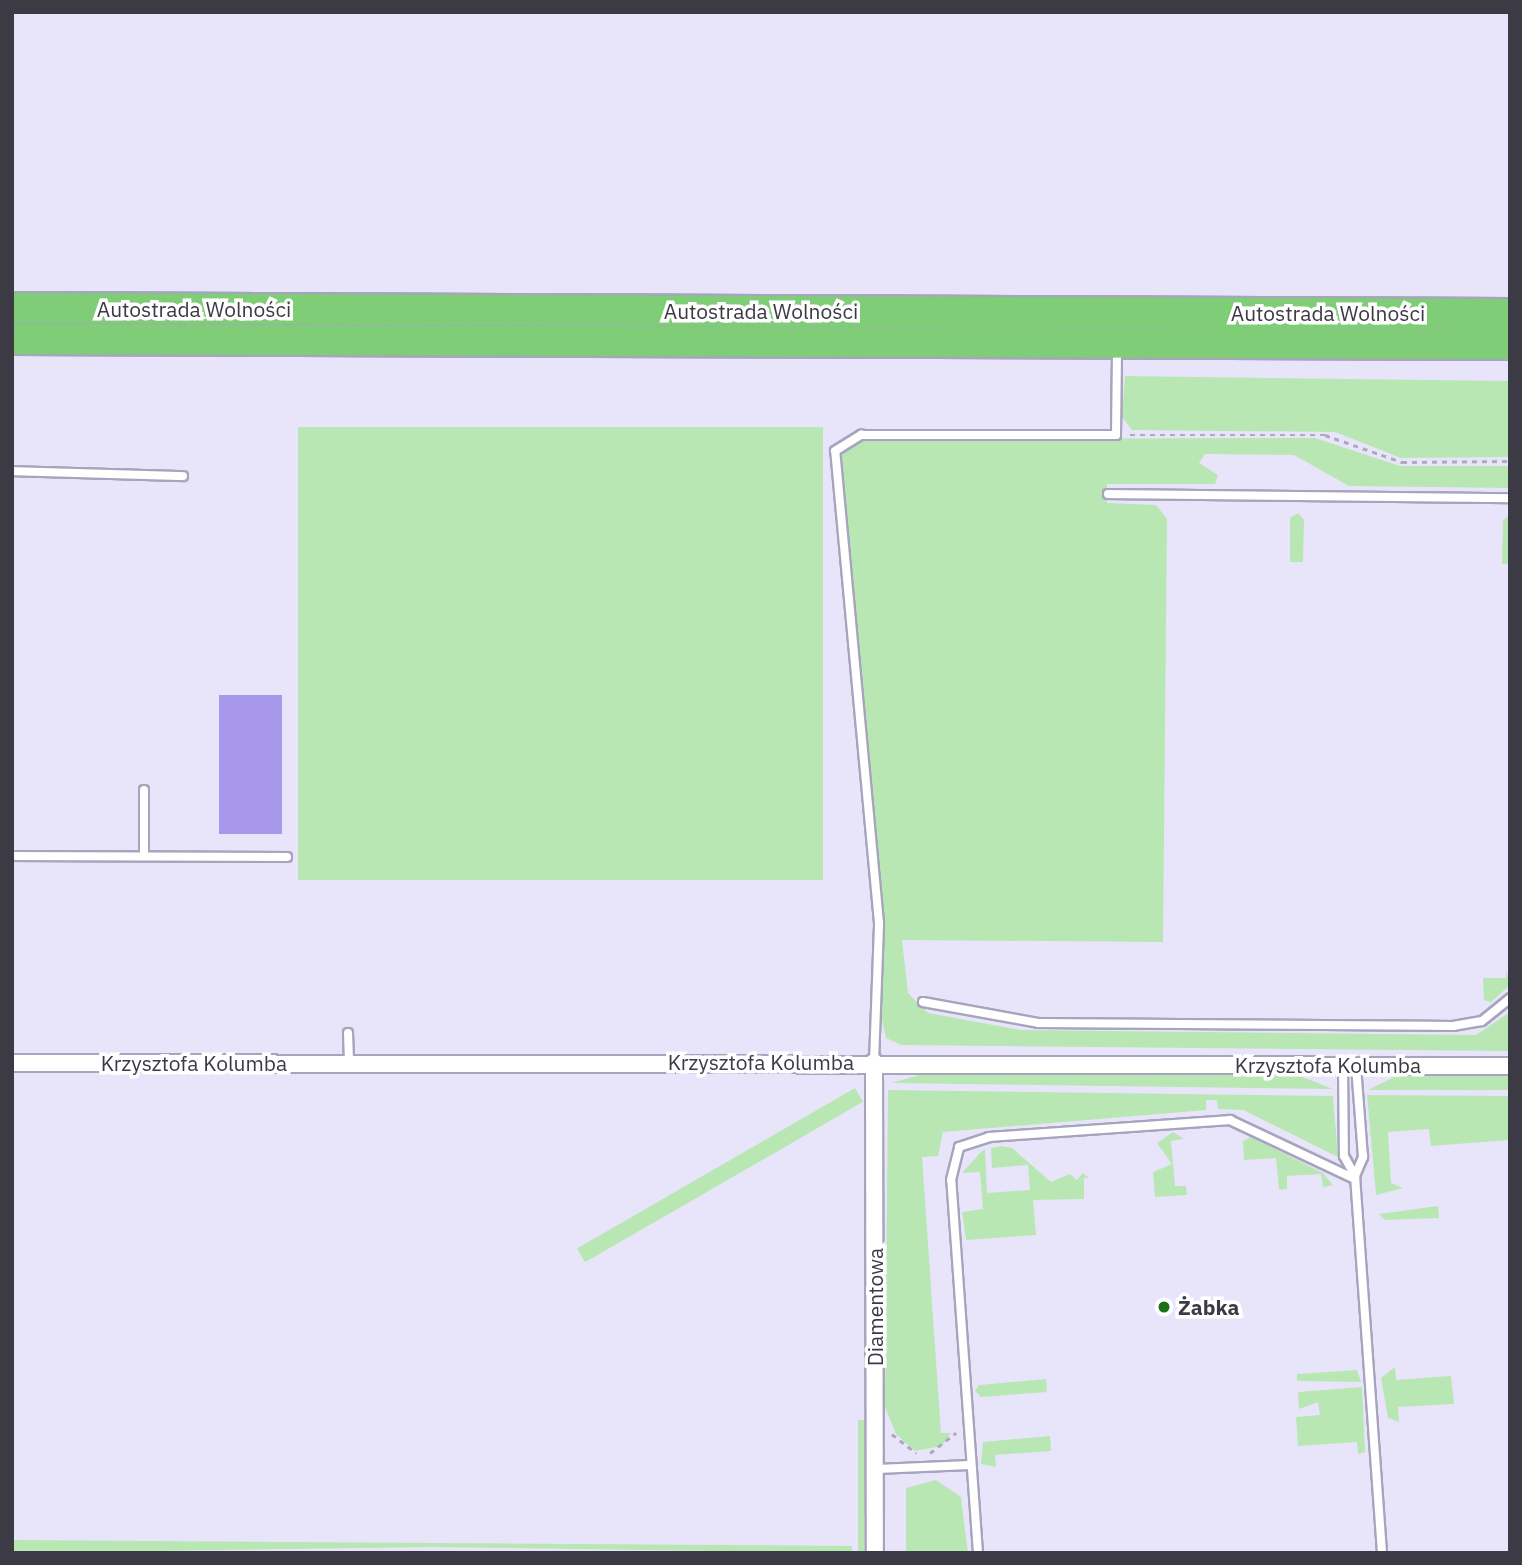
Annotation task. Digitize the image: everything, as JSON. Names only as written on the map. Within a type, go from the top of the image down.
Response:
[{"type":"highway","name":"Autostrada Wolności","points":[[12,308],[1510,314]]},
{"type":"highway","name":"Autostrada Wolności","points":[[12,339],[1510,344]]},
{"type":"street","name":"Krzysztofa Kolumba","points":[[12,1063],[874,1062],[1510,1066]]},
{"type":"street","name":"Diamentowa","points":[[874,1062],[875,1553]]},
{"type":"lane","points":[[874,1062],[879,923],[835,451],[861,435],[1116,435],[1117,342]]},
{"type":"lane","points":[[12,471],[183,476]]},
{"type":"lane","points":[[1108,494],[1510,498]]},
{"type":"lane","points":[[144,790],[144,856]]},
{"type":"lane","points":[[12,856],[287,857]]},
{"type":"lane","points":[[923,1002],[1038,1023],[1453,1026],[1482,1021],[1510,998]]},
{"type":"lane","points":[[348,1033],[349,1063]]},
{"type":"lane","points":[[1350,1066],[1344,1156],[1355,1178],[1382,1553]]},
{"type":"lane","points":[[1350,1066],[1363,1157],[1355,1178]]},
{"type":"lane","points":[[978,1553],[951,1180],[959,1147],[989,1137],[1222,1119],[1245,1124],[1355,1178]]},
{"type":"lane","points":[[875,1469],[971,1465]]},
{"type":"path","points":[[1116,435],[1325,435],[1402,462],[1510,461]]},
{"type":"path","points":[[890,1427],[901,1445],[918,1454],[943,1449],[954,1433]]},
{"type":"green space","points":[[1125,376],[1510,381],[1510,457],[1401,458],[1335,432],[1132,430],[1122,417]]},
{"type":"green space","points":[[298,427],[823,427],[823,880],[298,880]]},
{"type":"green space","points":[[1315,438],[1400,466],[1510,466],[1510,488],[1349,486],[1294,455],[1205,454],[1199,463],[1218,475],[1215,484],[1107,484],[1107,503],[1156,505],[1167,519],[1163,942],[902,940],[908,993],[928,1013],[1021,1030],[1476,1035],[1510,1012],[1510,1051],[901,1045],[886,1038],[880,1011],[882,922],[841,450],[865,439]]},
{"type":"green space","points":[[1298,513],[1304,520],[1303,562],[1290,562],[1290,518]]},
{"type":"green space","points":[[1510,515],[1510,564],[1502,564],[1503,520]]},
{"type":"green space","points":[[1506,970],[1510,985],[1491,1002],[1484,1000],[1483,978],[1506,978]]},
{"type":"green space","points":[[934,1071],[1300,1076],[1333,1089],[891,1083]]},
{"type":"green space","points":[[1396,1076],[1510,1076],[1510,1090],[1368,1090]]},
{"type":"green space","points":[[855,1088],[863,1102],[585,1262],[577,1248]]},
{"type":"green space","points":[[888,1090],[1333,1096],[1338,1157],[1243,1110],[1218,1109],[1217,1100],[1206,1100],[1206,1110],[943,1132],[938,1156],[922,1157],[941,1433],[951,1433],[942,1446],[915,1451],[896,1434],[885,1407]]},
{"type":"green space","points":[[1367,1095],[1510,1096],[1510,1140],[1431,1146],[1429,1129],[1388,1132],[1391,1183],[1403,1188],[1376,1195]]},
{"type":"green space","points":[[1173,1132],[1184,1139],[1171,1141],[1175,1186],[1186,1186],[1187,1195],[1155,1197],[1153,1172],[1172,1164],[1157,1143]]},
{"type":"green space","points":[[1251,1137],[1323,1173],[1333,1185],[1323,1187],[1321,1174],[1287,1176],[1287,1189],[1279,1190],[1276,1158],[1244,1160],[1243,1141]]},
{"type":"green space","points":[[991,1148],[1012,1148],[1051,1182],[1070,1174],[1077,1180],[1083,1173],[1089,1178],[1084,1178],[1084,1199],[1033,1200],[1036,1235],[966,1240],[962,1212],[983,1209],[980,1172],[962,1173],[981,1152],[985,1149],[987,1193],[1030,1190],[1028,1165],[992,1168]]},
{"type":"green space","points":[[1438,1206],[1439,1218],[1385,1220],[1379,1214]]},
{"type":"green space","points":[[1395,1367],[1396,1380],[1451,1376],[1454,1404],[1398,1407],[1399,1422],[1388,1418],[1381,1378]]},
{"type":"green space","points":[[1357,1370],[1361,1382],[1297,1381],[1297,1374]]},
{"type":"green space","points":[[1046,1379],[1047,1392],[981,1397],[975,1391],[979,1385]]},
{"type":"green space","points":[[1362,1387],[1365,1452],[1358,1454],[1357,1442],[1298,1446],[1296,1417],[1320,1415],[1318,1402],[1299,1409],[1298,1392]]},
{"type":"green space","points":[[858,1420],[866,1420],[864,1553],[858,1553]]},
{"type":"green space","points":[[1050,1436],[1051,1451],[995,1455],[996,1467],[981,1464],[983,1442]]},
{"type":"green space","points":[[936,1480],[961,1497],[968,1553],[906,1553],[906,1488]]},
{"type":"green space","points":[[12,1540],[852,1546],[852,1553],[432,1547],[12,1553]]},
{"type":"shaded area","points":[[219,695],[282,695],[282,834],[219,834]]},
{"type":"place","name":"Żabka","points":[[1164,1307]]}]
